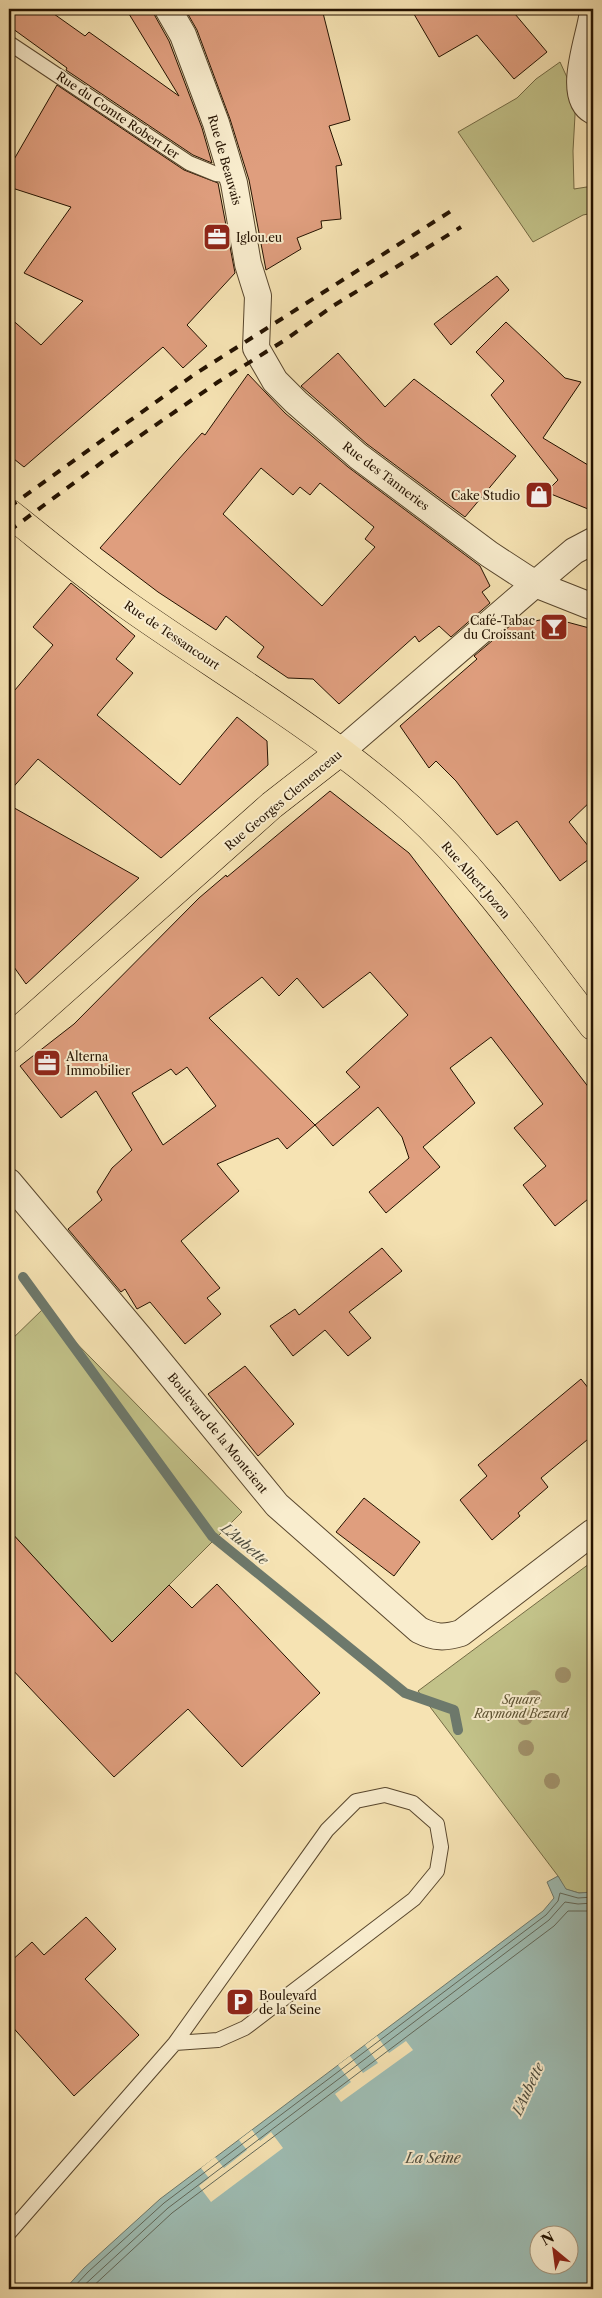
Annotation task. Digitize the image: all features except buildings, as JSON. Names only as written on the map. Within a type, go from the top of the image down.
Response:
[{"type":"main road","name":"Rue de Tessancourt","points":[[9,513],[126,604],[303,723],[340,752]]},
{"type":"main road","name":"Rue Albert Jozon","points":[[340,752],[412,810],[465,864],[593,1026]]},
{"type":"main road","name":"Rue Georges Clemenceau","points":[[9,1039],[272,805],[340,752]]},
{"type":"street","name":"Rue de Beauvais","points":[[168,9],[182,35],[216,123],[232,176],[248,264],[258,296],[256,348]]},
{"type":"street","points":[[593,11],[588,40],[580,65],[584,101],[593,111]]},
{"type":"street","name":"Rue des Tanneries","points":[[256,348],[275,381],[296,402],[358,456],[489,554],[535,584]]},
{"type":"street","name":"Rue Georges Clemenceau","points":[[340,752],[574,551],[593,541]]},
{"type":"street","points":[[535,584],[593,607]]},
{"type":"street","name":"Boulevard de la Montcient","points":[[9,1182],[277,1505],[420,1630],[431,1636],[446,1638],[461,1633],[593,1532]]},
{"type":"lane","name":"Rue du Comte Robert 1er","points":[[9,43],[189,163],[216,174],[232,176]]},
{"type":"lane","points":[[9,2234],[175,2044],[327,1830],[356,1801],[385,1795],[413,1803],[437,1824],[441,1847],[437,1872],[414,1899],[244,2028],[218,2040],[175,2044]]},
{"type":"green space","points":[[560,62],[576,97],[573,151],[574,189],[593,186],[593,213],[583,215],[533,242],[458,132],[517,98],[536,79]]},
{"type":"green space","points":[[43,1309],[242,1512],[112,1642],[9,1530],[9,1342]]},
{"type":"green space","name":"Square Raymond Bezard","points":[[593,1561],[593,1892],[579,1893],[565,1889],[558,1876],[418,1691]]},
{"type":"water","name":"La Seine","points":[[558,1876],[566,1889],[579,1893],[593,1892],[593,2289],[65,2289],[84,2268],[160,2199],[543,1911],[554,1898],[547,1882]]},
{"type":"pier","points":[[377,2036],[389,2053],[406,2041],[413,2050],[341,2102],[335,2094],[351,2082],[338,2065],[350,2056],[363,2073],[378,2063],[365,2045]]},
{"type":"pier","points":[[252,2130],[260,2141],[271,2132],[283,2148],[211,2202],[199,2186],[209,2178],[201,2168],[215,2157],[224,2168],[247,2150],[239,2140]]},
{"type":"waterway","name":"L'Aubette","points":[[23,1277],[212,1536],[405,1693],[454,1710],[458,1730]]},
{"type":"railway","points":[[9,507],[195,374],[451,211]]},
{"type":"railway","points":[[9,531],[105,460],[218,382],[285,340],[333,306],[461,227]]},
{"type":"place","name":"Iglou.eu","points":[[217,237]]},
{"type":"place","name":"Cake Studio","points":[[539,495]]},
{"type":"place","name":"Café-Tabac du Croissant","points":[[554,627]]},
{"type":"place","name":"Alterna Immobilier","points":[[47,1063]]},
{"type":"place","name":"Boulevard de la Seine","points":[[240,2002]]}]
